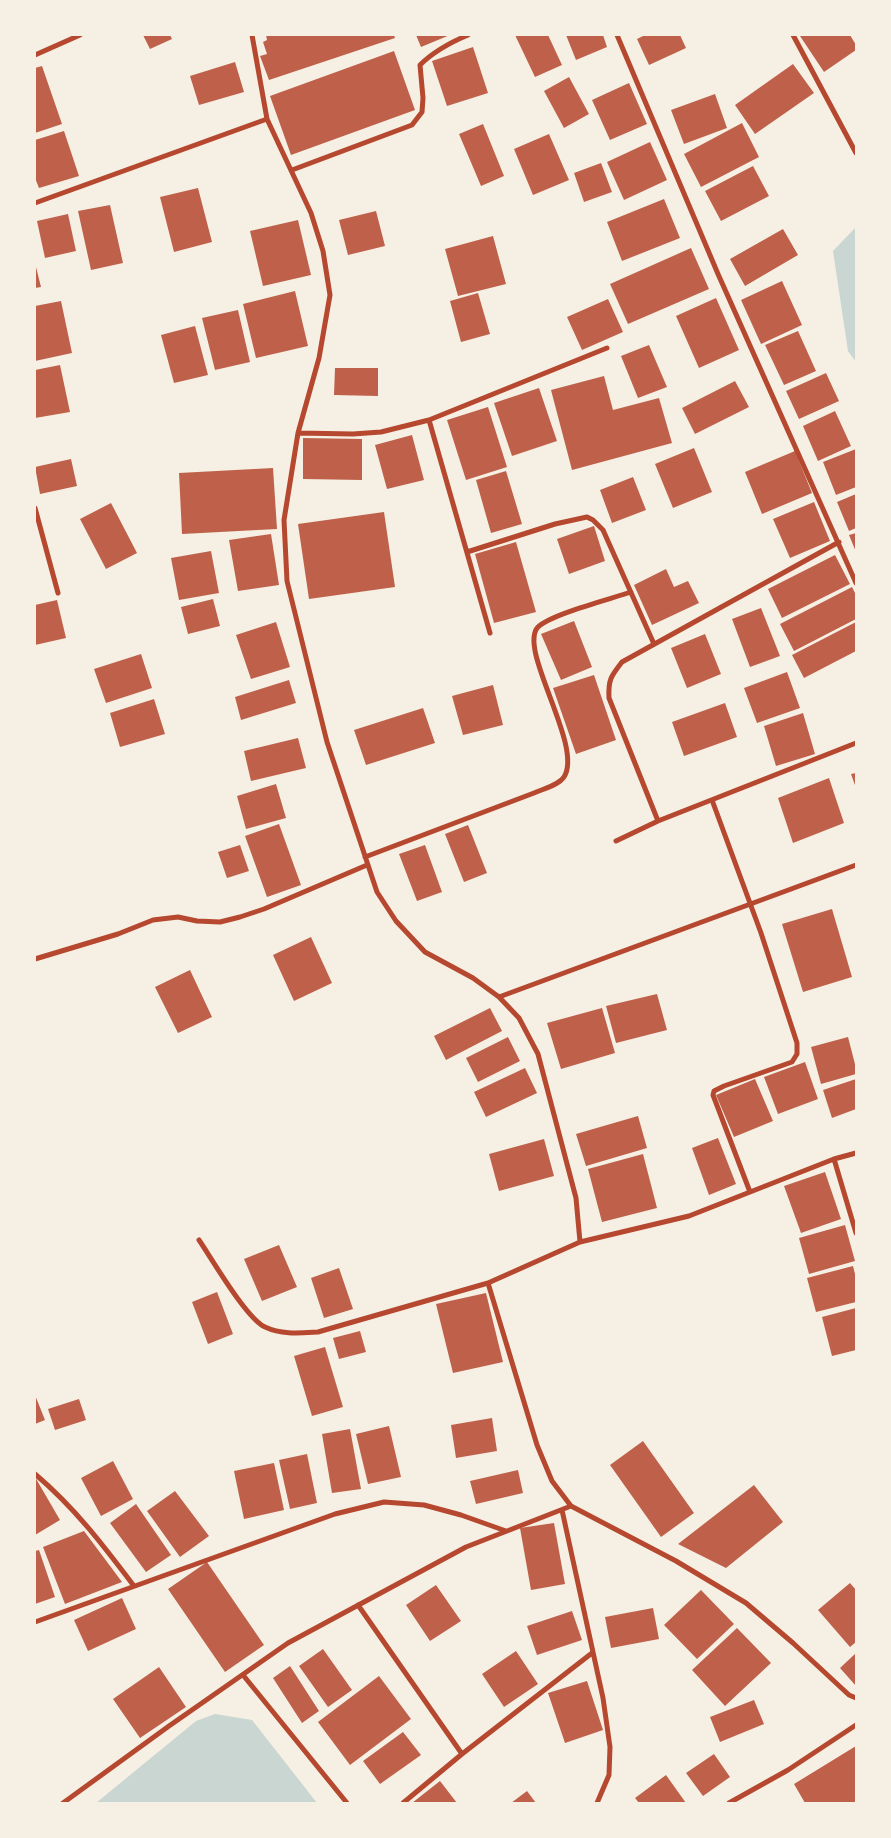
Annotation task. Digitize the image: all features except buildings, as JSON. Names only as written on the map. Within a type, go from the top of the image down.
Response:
[{"type":"street","points":[[35,55],[80,35]]},
{"type":"street","points":[[252,35],[267,119],[311,213],[323,251],[330,294],[319,358],[298,433],[284,520],[287,581],[327,742],[377,892],[396,921],[426,952],[473,978],[499,997],[519,1018],[538,1054],[576,1198],[580,1242]]},
{"type":"street","points":[[292,170],[412,125],[422,112],[423,98],[420,65],[430,54],[446,44],[468,35]]},
{"type":"street","points":[[616,35],[718,274],[839,542],[856,584]]},
{"type":"street","points":[[793,35],[856,153]]},
{"type":"street","points":[[35,203],[267,119]]},
{"type":"street","points":[[298,433],[353,434],[381,432],[429,420],[607,348]]},
{"type":"street","points":[[429,420],[490,633]]},
{"type":"street","points":[[35,508],[58,593]]},
{"type":"street","points":[[467,552],[562,522],[587,517],[603,530],[654,644]]},
{"type":"street","points":[[658,821],[609,698],[608,684],[613,673],[622,662],[839,542]]},
{"type":"street","points":[[365,857],[534,793],[564,778],[569,765],[562,733],[535,654],[533,639],[537,628],[550,619],[631,592]]},
{"type":"street","points":[[616,841],[658,821],[856,743]]},
{"type":"street","points":[[712,800],[750,903],[796,1043],[797,1054],[792,1062],[714,1091],[713,1095],[750,1192]]},
{"type":"street","points":[[35,959],[118,934],[153,920],[178,917],[197,921],[220,922],[240,917],[264,909],[367,865]]},
{"type":"street","points":[[499,997],[856,865]]},
{"type":"street","points":[[199,1240],[245,1308],[264,1326],[290,1334],[318,1332],[488,1283],[580,1242],[689,1216],[834,1159],[856,1154]]},
{"type":"street","points":[[834,1159],[856,1233]]},
{"type":"street","points":[[488,1283],[536,1445],[552,1481],[571,1506],[676,1561],[746,1603],[849,1695],[856,1698]]},
{"type":"street","points":[[35,1474],[50,1486],[91,1529],[134,1586]]},
{"type":"street","points":[[35,1622],[335,1514],[384,1502],[424,1505],[461,1515],[506,1532]]},
{"type":"street","points":[[64,1803],[169,1726],[288,1643],[466,1547],[571,1506]]},
{"type":"street","points":[[562,1510],[603,1698],[610,1747],[609,1775],[596,1803]]},
{"type":"street","points":[[358,1605],[462,1754]]},
{"type":"street","points":[[403,1803],[462,1754],[592,1653]]},
{"type":"street","points":[[243,1674],[347,1803]]},
{"type":"street","points":[[729,1803],[788,1770],[856,1725]]},
{"type":"shaded area","points":[[856,227],[856,362],[848,351],[833,251]]},
{"type":"shaded area","points":[[215,1714],[252,1720],[317,1803],[96,1803],[196,1721]]}]
